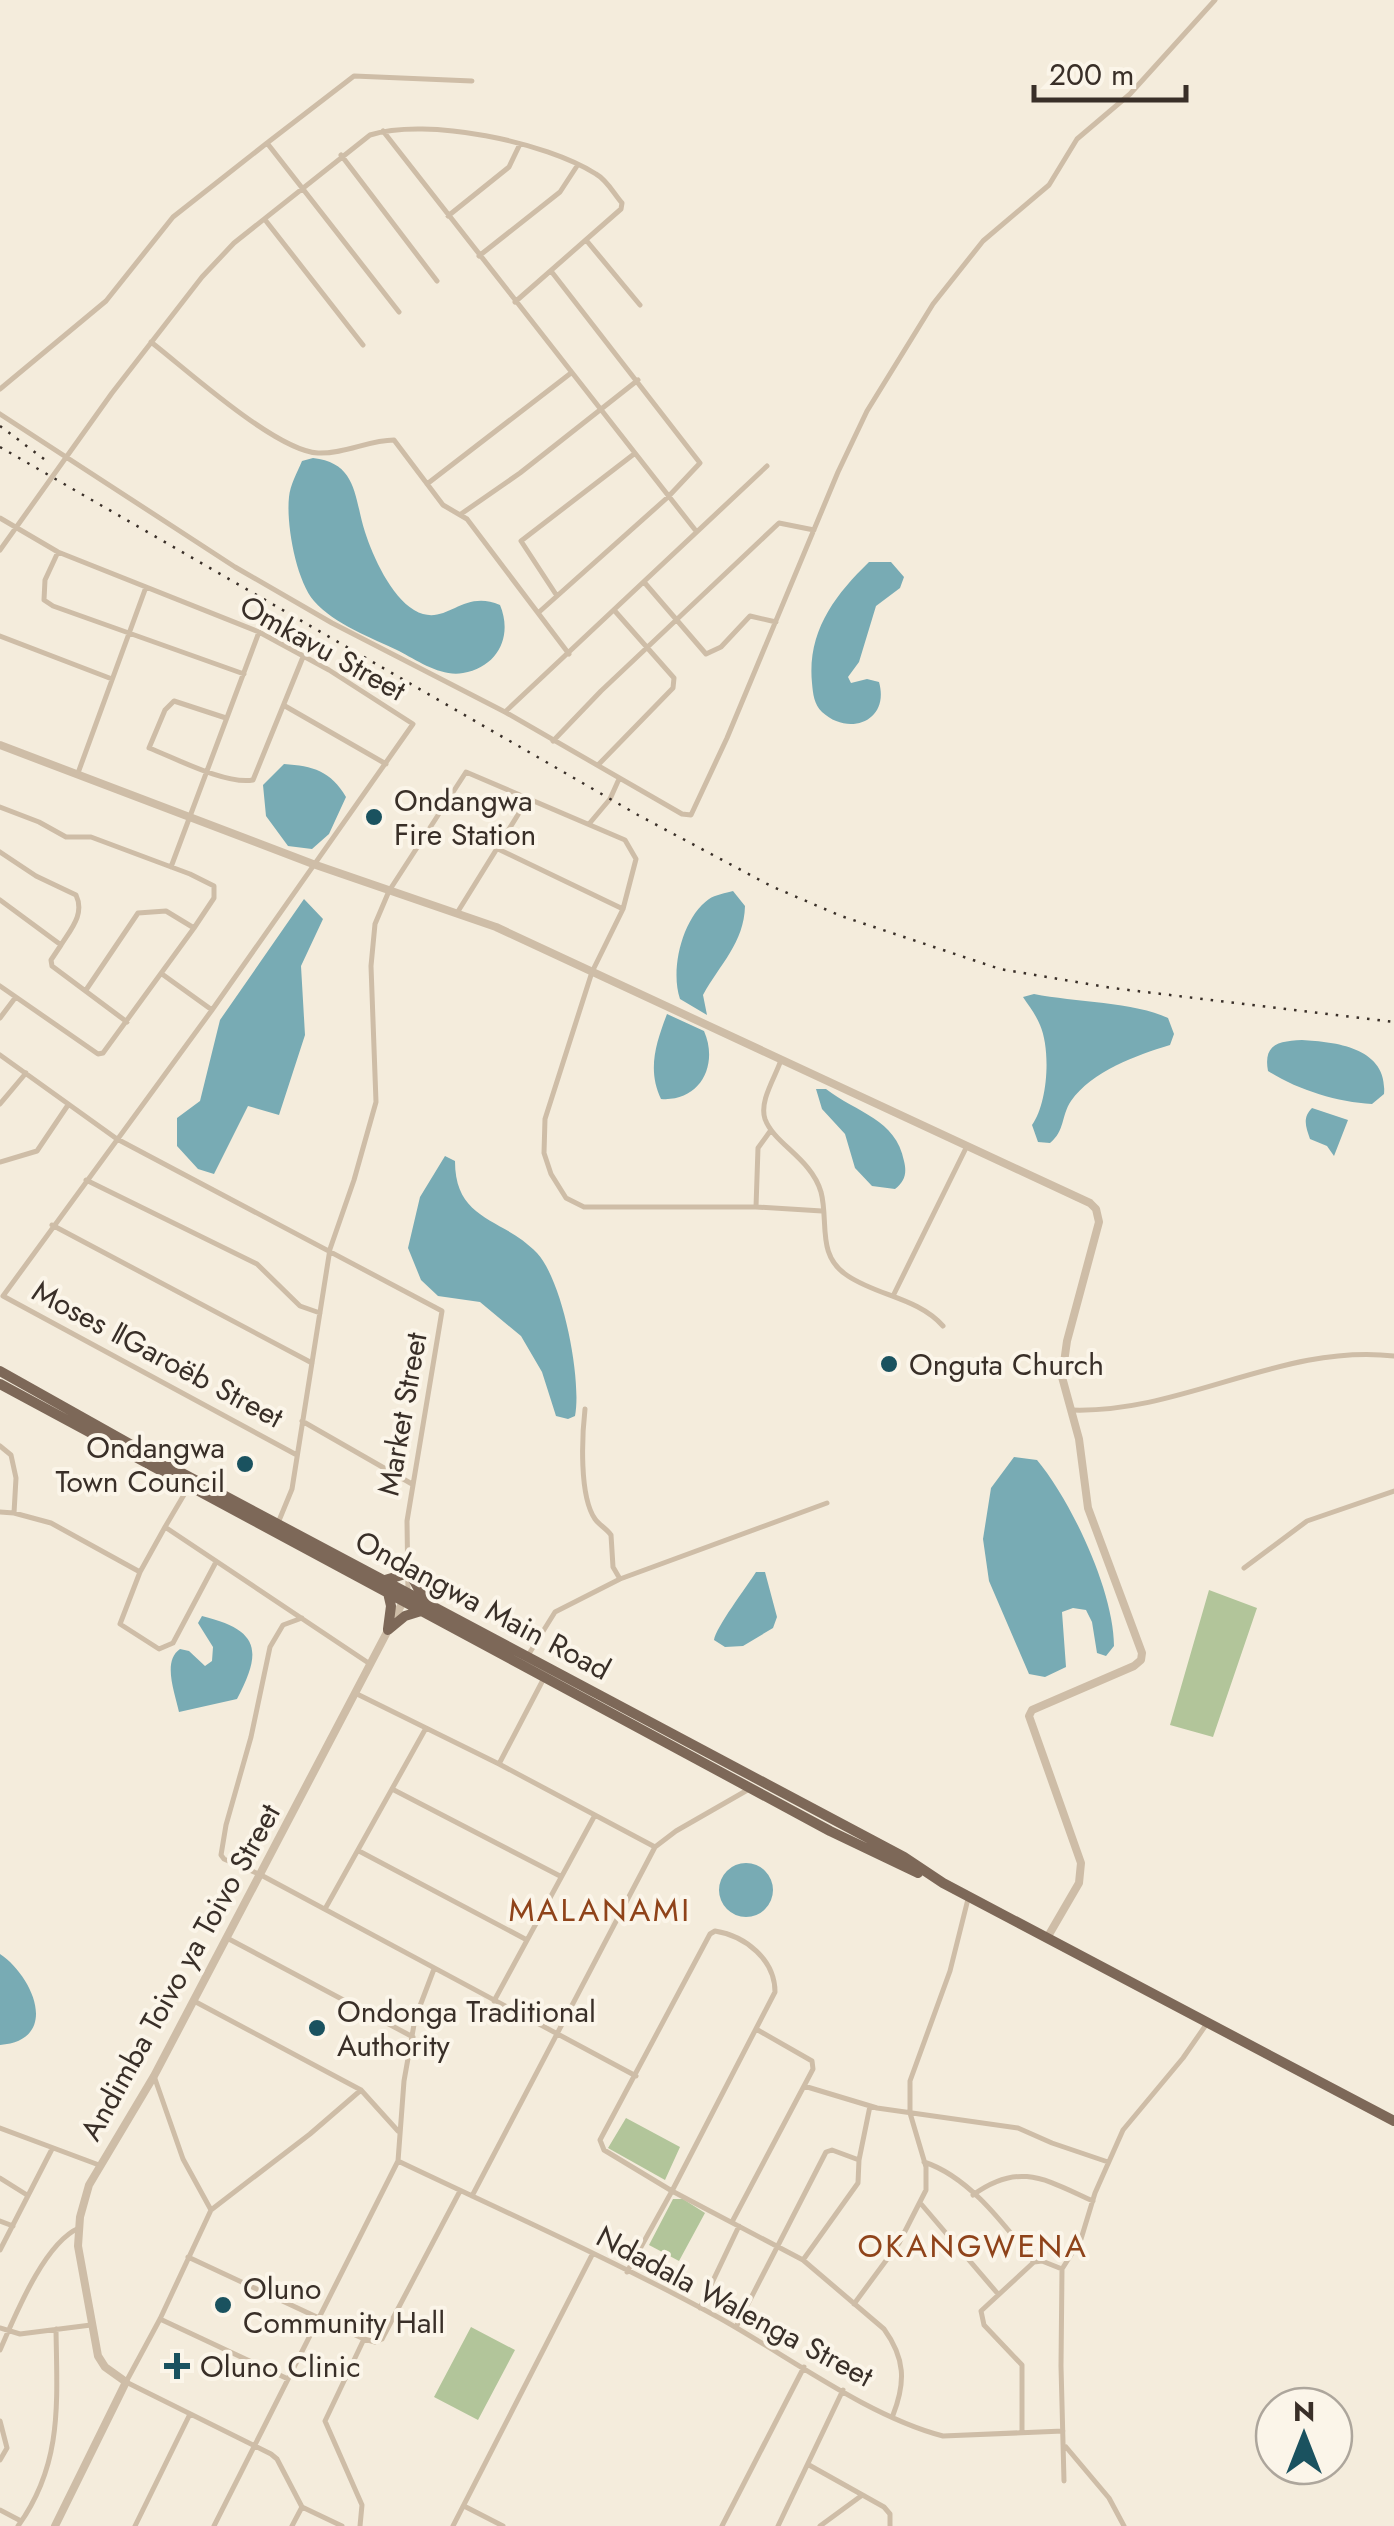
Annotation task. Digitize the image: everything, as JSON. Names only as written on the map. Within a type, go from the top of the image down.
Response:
[{"type":"main road","name":"Ondangwa Main Road","points":[[0,1371],[348,1572],[388,1594],[406,1597]]},
{"type":"main road","name":"Ondangwa Main Road","points":[[0,1384],[384,1580],[406,1597],[756,1785],[830,1830],[969,1896],[1394,2120]]},
{"type":"main road","points":[[384,1580],[402,1576],[408,1570],[424,1607],[388,1630]]},
{"type":"main road","points":[[388,1594],[388,1630]]},
{"type":"main road","name":"Ondangwa Main Road","points":[[524,1661],[544,1677],[609,1706]]},
{"type":"street","points":[[0,414],[235,568],[505,712],[682,814],[691,815],[867,410],[934,304],[984,241],[1049,184],[1077,139],[1130,94],[1215,0]]},
{"type":"street","points":[[0,389],[106,301],[174,217],[354,76],[472,81]]},
{"type":"street","points":[[383,131],[696,532]]},
{"type":"street","points":[[0,550],[151,342],[220,257],[360,140],[383,131],[487,135],[520,144],[602,178],[622,203],[621,209],[515,302]]},
{"type":"street","points":[[267,143],[400,312]]},
{"type":"street","points":[[448,216],[509,167],[520,144]]},
{"type":"street","points":[[341,155],[437,281]]},
{"type":"street","points":[[479,256],[560,192],[577,166]]},
{"type":"street","points":[[266,220],[363,345]]},
{"type":"street","points":[[586,240],[640,305]]},
{"type":"street","points":[[538,613],[668,496],[700,460],[551,270]]},
{"type":"street","points":[[151,342],[269,432],[305,451],[332,454],[394,440],[443,505],[461,514],[569,654]]},
{"type":"street","points":[[427,484],[571,373]]},
{"type":"street","points":[[461,514],[601,412],[638,380]]},
{"type":"street","points":[[557,596],[521,541],[634,454]]},
{"type":"street","points":[[505,712],[767,466]]},
{"type":"street","name":"Omkavu Street","points":[[0,518],[58,552],[259,632],[412,724],[212,1010],[2,1295]]},
{"type":"street","points":[[553,741],[780,523],[814,530]]},
{"type":"street","points":[[58,552],[45,580],[44,600],[244,674]]},
{"type":"street","points":[[644,582],[706,654],[721,647],[750,616],[776,622]]},
{"type":"street","points":[[78,773],[146,587]]},
{"type":"street","points":[[598,764],[673,688],[674,678],[614,610]]},
{"type":"street","points":[[170,866],[259,632]]},
{"type":"street","points":[[0,636],[112,679]]},
{"type":"street","points":[[226,718],[174,701],[165,710],[149,748],[228,778],[253,780],[303,657]]},
{"type":"street","points":[[284,705],[386,764]]},
{"type":"street","points":[[0,744],[389,892],[496,926],[1090,1203],[1098,1215],[1063,1367],[1079,1439],[1088,1508],[1142,1653],[1134,1666],[1032,1710],[1030,1716],[1081,1862],[1079,1883],[1047,1938]]},
{"type":"street","points":[[348,1572],[278,1524],[292,1489],[330,1248],[376,1102],[371,943],[375,924],[389,892],[466,772],[625,840],[634,850],[636,860],[623,910],[592,972],[545,1120],[544,1153],[566,1198],[584,1207],[756,1207],[822,1212]]},
{"type":"street","points":[[589,824],[620,779]]},
{"type":"street","points":[[457,913],[529,797]]},
{"type":"street","points":[[0,807],[66,837],[91,837],[214,886],[214,898],[105,1052],[100,1054],[0,986]]},
{"type":"street","points":[[496,848],[623,910]]},
{"type":"street","points":[[0,852],[36,876],[76,895],[78,918],[51,960],[52,966],[128,1022]]},
{"type":"street","points":[[0,900],[61,945]]},
{"type":"street","points":[[86,990],[138,913],[166,911],[194,928]]},
{"type":"street","points":[[162,974],[212,1010]]},
{"type":"street","points":[[0,1018],[15,998]]},
{"type":"street","points":[[0,1055],[117,1139],[330,1248]]},
{"type":"street","points":[[781,1060],[763,1104],[771,1130],[800,1156],[821,1192],[829,1256],[848,1277],[935,1317],[943,1326]]},
{"type":"street","points":[[0,1104],[26,1073]]},
{"type":"street","points":[[0,1162],[37,1151],[68,1106]]},
{"type":"street","points":[[756,1207],[758,1148],[771,1130]]},
{"type":"street","points":[[893,1296],[968,1146]]},
{"type":"street","points":[[86,1180],[258,1264],[300,1306],[320,1313]]},
{"type":"street","points":[[52,1225],[312,1363]]},
{"type":"street","name":"Market Street","points":[[330,1248],[442,1311],[412,1484],[406,1597]]},
{"type":"street","name":"Moses ǁGaroëb Street","points":[[2,1295],[295,1454]]},
{"type":"street","points":[[1071,1410],[1134,1406],[1319,1358],[1394,1356]]},
{"type":"street","points":[[585,1409],[582,1445],[586,1488],[595,1520],[611,1535],[613,1567],[620,1579]]},
{"type":"street","points":[[302,1421],[412,1484]]},
{"type":"street","points":[[0,1446],[12,1455],[15,1464],[14,1512]]},
{"type":"street","points":[[191,1483],[140,1572],[120,1624],[152,1646],[164,1649],[173,1643],[216,1562]]},
{"type":"street","points":[[1244,1568],[1307,1521],[1394,1491]]},
{"type":"street","points":[[524,1661],[555,1612],[620,1579],[827,1503]]},
{"type":"street","points":[[0,1512],[51,1523],[140,1572]]},
{"type":"street","points":[[165,1528],[370,1664]]},
{"type":"street","name":"Andimba Toivo ya Toivo Street","points":[[126,2382],[101,2363],[91,2325],[78,2228],[90,2185],[154,2076],[406,1597]]},
{"type":"street","points":[[302,1618],[283,1625],[270,1647],[251,1737],[226,1825],[224,1859],[261,1875],[636,2076]]},
{"type":"street","points":[[499,1764],[544,1677]]},
{"type":"street","points":[[355,1692],[655,1847]]},
{"type":"street","points":[[325,1910],[426,1728]]},
{"type":"street","points":[[472,2196],[655,1847],[756,1785]]},
{"type":"street","points":[[394,1790],[562,1876]]},
{"type":"street","points":[[494,2001],[595,1816]]},
{"type":"street","points":[[359,1851],[527,1940]]},
{"type":"street","points":[[854,2304],[878,2275],[926,2190],[924,2162],[910,2113],[910,2080],[945,1986],[969,1896]]},
{"type":"street","points":[[627,2272],[672,2190],[775,1992],[772,1972],[762,1955],[715,1931],[600,2146],[672,2190],[803,2260],[884,2328],[900,2360],[904,2384],[893,2415]]},
{"type":"street","points":[[227,1938],[412,2036]]},
{"type":"street","points":[[214,2526],[398,2160],[412,2036],[434,1968]]},
{"type":"street","points":[[194,2001],[361,2090],[400,2133]]},
{"type":"street","points":[[1064,2480],[1062,2269],[1081,2239],[1108,2162],[1130,2121],[1208,2022]]},
{"type":"street","points":[[700,2308],[736,2224],[813,2069],[810,2059],[756,2029]]},
{"type":"street","points":[[154,2076],[181,2155],[211,2210]]},
{"type":"street","points":[[804,2086],[870,2106],[1018,2128],[1108,2162]]},
{"type":"street","points":[[55,2526],[211,2210],[361,2090]]},
{"type":"street","points":[[803,2260],[858,2183],[870,2106]]},
{"type":"street","points":[[0,2128],[99,2165]]},
{"type":"street","points":[[0,2250],[52,2149]]},
{"type":"street","points":[[736,2327],[826,2152],[832,2150],[859,2160]]},
{"type":"street","name":"Ndadala Walenga Street","points":[[398,2160],[700,2308],[820,2380],[924,2431],[943,2436],[1063,2431]]},
{"type":"street","points":[[924,2162],[942,2170],[973,2195],[1010,2231],[1034,2262]]},
{"type":"street","points":[[973,2195],[996,2180],[1022,2175],[1047,2180],[1092,2201]]},
{"type":"street","points":[[0,2178],[28,2196]]},
{"type":"street","points":[[188,2257],[376,2342],[382,2339],[460,2191]]},
{"type":"street","points":[[921,2204],[998,2294]]},
{"type":"street","points":[[0,2221],[13,2226]]},
{"type":"street","points":[[0,2350],[57,2242],[78,2228]]},
{"type":"street","points":[[453,2526],[592,2255]]},
{"type":"street","points":[[1022,2432],[1022,2365],[981,2320],[982,2308],[1034,2262],[1062,2269]]},
{"type":"street","points":[[160,2319],[288,2379]]},
{"type":"street","points":[[0,2328],[20,2334],[91,2325]]},
{"type":"street","points":[[0,2510],[19,2524],[36,2501],[56,2430],[56,2329]]},
{"type":"street","points":[[360,2526],[362,2505],[324,2420],[364,2339]]},
{"type":"street","points":[[722,2526],[804,2368]]},
{"type":"street","points":[[126,2382],[278,2459],[302,2507],[342,2526]]},
{"type":"street","points":[[778,2526],[843,2390]]},
{"type":"street","points":[[135,2526],[190,2414]]},
{"type":"street","points":[[0,2422],[7,2448],[0,2460]]},
{"type":"street","points":[[1064,2445],[1108,2498],[1124,2526]]},
{"type":"street","points":[[808,2465],[884,2508],[890,2514],[890,2526]]},
{"type":"street","points":[[820,2526],[860,2496]]},
{"type":"street","points":[[464,2506],[503,2526]]},
{"type":"street","points":[[292,2526],[302,2507]]},
{"type":"green space","points":[[1209,1590],[1257,1608],[1213,1737],[1170,1725]]},
{"type":"green space","points":[[626,2118],[680,2147],[665,2180],[608,2148]]},
{"type":"green space","points":[[673,2199],[683,2199],[705,2213],[679,2261],[649,2245]]},
{"type":"green space","points":[[471,2327],[515,2350],[478,2420],[434,2397]]},
{"type":"water","points":[[313,458],[339,467],[352,484],[373,553],[390,586],[406,604],[425,615],[475,601],[500,605],[505,628],[494,657],[463,673],[438,670],[343,624],[314,601],[297,566],[288,508],[302,461]]},
{"type":"water","points":[[869,562],[891,562],[904,577],[900,588],[876,606],[859,662],[848,677],[851,683],[867,679],[879,682],[879,707],[865,721],[844,723],[822,712],[816,702],[812,683],[814,647],[834,602]]},
{"type":"water","points":[[284,764],[320,772],[334,781],[346,797],[329,834],[312,849],[288,846],[266,816],[263,785]]},
{"type":"water","points":[[733,891],[745,906],[744,919],[736,942],[703,995],[707,1015],[680,999],[677,974],[681,945],[700,908],[711,898]]},
{"type":"water","points":[[304,899],[323,919],[301,966],[305,1035],[279,1115],[248,1106],[214,1174],[198,1169],[177,1146],[177,1118],[200,1101],[220,1020]]},
{"type":"water","points":[[1034,994],[1154,1013],[1168,1018],[1174,1034],[1170,1045],[1116,1066],[1080,1090],[1050,1143],[1038,1142],[1032,1125],[1042,1104],[1047,1062],[1040,1025],[1023,997]]},
{"type":"water","points":[[667,1014],[704,1031],[709,1056],[703,1079],[696,1088],[675,1098],[661,1099],[654,1067]]},
{"type":"water","points":[[1286,1041],[1344,1046],[1369,1057],[1378,1066],[1384,1094],[1372,1104],[1345,1101],[1305,1089],[1268,1071],[1270,1050]]},
{"type":"water","points":[[816,1089],[826,1089],[874,1118],[893,1135],[905,1169],[903,1180],[895,1189],[872,1186],[855,1168],[845,1134],[822,1109]]},
{"type":"water","points":[[1312,1108],[1348,1120],[1334,1156],[1327,1146],[1310,1139],[1306,1119]]},
{"type":"water","points":[[445,1156],[455,1161],[457,1181],[472,1207],[537,1253],[555,1285],[573,1356],[575,1416],[556,1416],[542,1372],[521,1336],[480,1302],[438,1296],[421,1280],[408,1248],[420,1197]]},
{"type":"water","points":[[1014,1457],[1037,1460],[1064,1499],[1099,1574],[1112,1624],[1114,1646],[1106,1656],[1097,1653],[1086,1610],[1073,1608],[1062,1612],[1066,1667],[1045,1677],[1029,1674],[989,1581],[983,1539],[991,1488]]},
{"type":"water","points":[[756,1572],[765,1572],[777,1617],[773,1628],[743,1646],[725,1647],[714,1640],[716,1634]]},
{"type":"water","points":[[202,1616],[245,1635],[251,1644],[251,1667],[237,1699],[179,1712],[171,1678],[175,1654],[180,1649],[189,1651],[205,1666],[212,1661],[213,1647],[198,1623]]},
{"type":"water","points":[[746,1863],[765,1871],[773,1890],[765,1909],[746,1917],[727,1909],[719,1890],[727,1871]]},
{"type":"water","points":[[0,1954],[31,1991],[36,2020],[19,2041],[0,2045]]},
{"type":"railway","points":[[0,426],[44,459]]},
{"type":"railway","points":[[0,447],[638,815],[771,886],[841,916],[1000,969],[1112,988],[1394,1022]]},
{"type":"place","name":"Ondangwa Fire Station","points":[[374,817]]},
{"type":"place","name":"Onguta Church","points":[[889,1364]]},
{"type":"place","name":"Ondangwa Town Council","points":[[245,1464]]},
{"type":"place","name":"Ondonga Traditional Authority","points":[[317,2028]]},
{"type":"place","name":"Oluno Community Hall","points":[[223,2305]]},
{"type":"place","name":"Oluno Clinic","points":[[177,2366]]},
{"type":"district","name":"MALANAMI","points":[[600,1910]]},
{"type":"district","name":"OKANGWENA","points":[[973,2246]]}]
